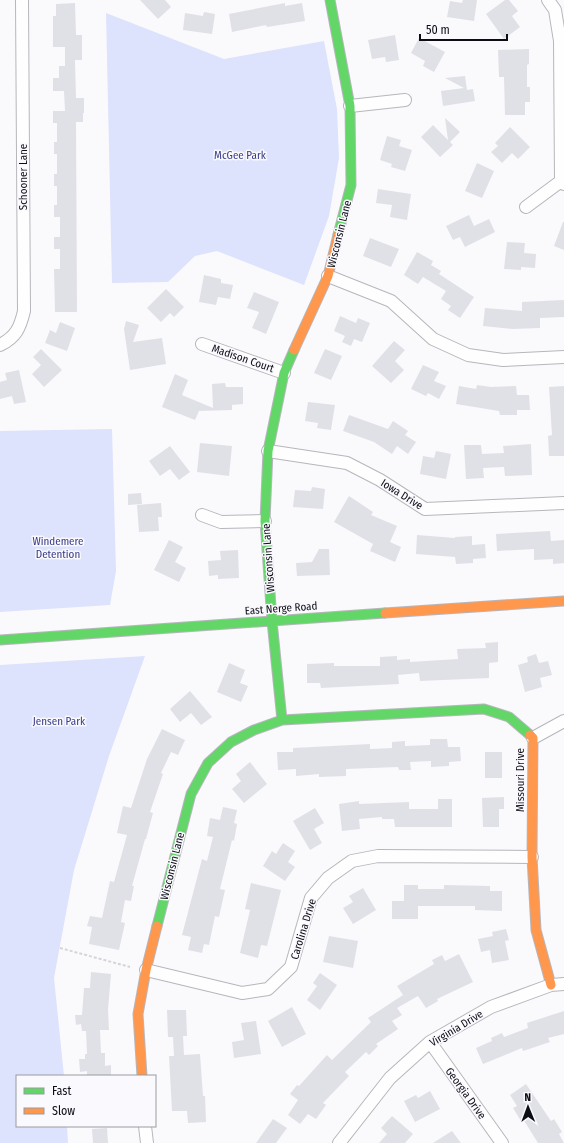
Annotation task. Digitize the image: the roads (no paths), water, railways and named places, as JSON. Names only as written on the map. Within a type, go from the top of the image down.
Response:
[{"type":"street","name":"Schooner Lane","points":[[0,344],[8,341],[16,333],[21,324],[24,312],[22,0]]},
{"type":"street","name":"Wisconsin Lane","points":[[142,1075],[138,1014],[146,970],[190,794],[208,763],[231,742],[254,730],[282,720],[272,621],[265,521],[268,451],[284,373],[328,276],[351,185],[350,106],[330,0]]},
{"type":"street","points":[[526,207],[562,183],[560,41],[554,10],[548,0]]},
{"type":"street","points":[[350,106],[405,100]]},
{"type":"street","points":[[328,276],[391,301],[433,339],[468,355],[503,360],[564,357]]},
{"type":"street","name":"Madison Court","points":[[202,344],[284,373]]},
{"type":"street","name":"Iowa Drive","points":[[268,451],[347,462],[380,480],[424,509],[564,502]]},
{"type":"street","points":[[202,515],[221,522],[265,521]]},
{"type":"street","name":"East Nerge Road","points":[[0,640],[564,601]]},
{"type":"street","name":"Missouri Drive","points":[[282,720],[484,710],[509,716],[533,738],[532,858],[536,930],[551,985]]},
{"type":"street","points":[[533,738],[564,721]]},
{"type":"street","name":"Carolina Drive","points":[[146,970],[242,993],[268,989],[291,967],[311,898],[328,878],[352,861],[378,856],[532,858]]},
{"type":"street","name":"Virginia Drive","points":[[339,1143],[390,1078],[430,1042],[491,1007],[551,985],[564,984]]},
{"type":"street","name":"Georgia Drive","points":[[430,1042],[502,1143]]},
{"type":"street","points":[[145,1127],[147,1143]]},
{"type":"park label","name":"McGee Park","points":[[240,155]]},
{"type":"park label","name":"Windemere Detention","points":[[58,547]]},
{"type":"park label","name":"Jensen Park","points":[[59,721]]}]
